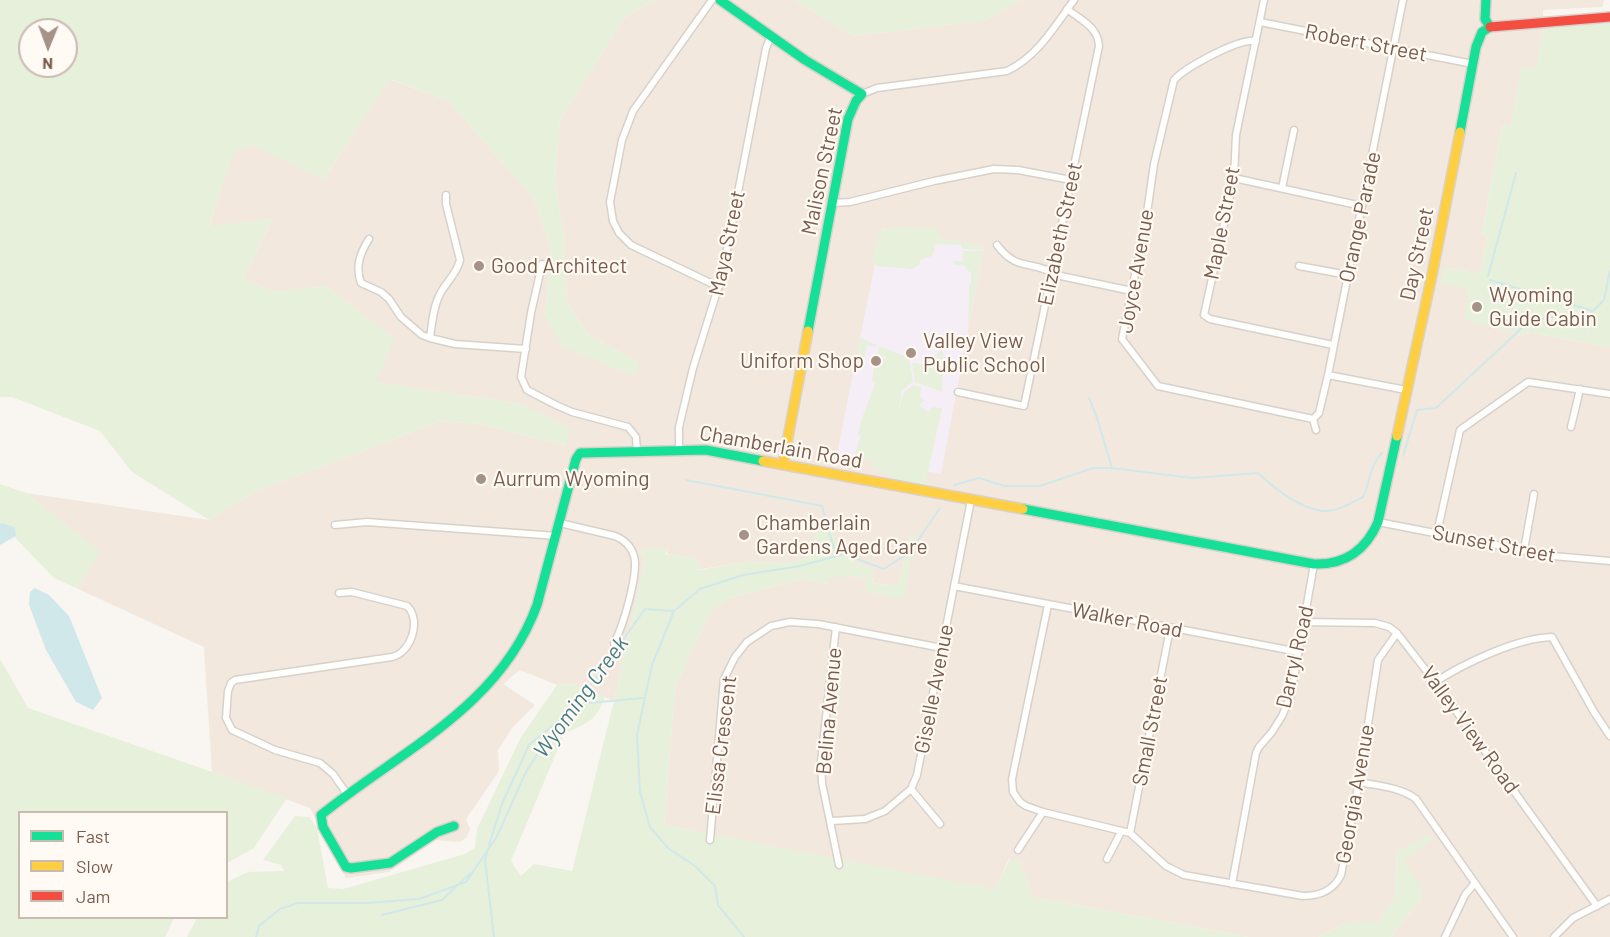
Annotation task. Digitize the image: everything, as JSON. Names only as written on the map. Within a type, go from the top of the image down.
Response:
[{"type":"street","points":[[712,0],[633,111],[622,140],[610,202],[616,227],[631,245],[719,287]]},
{"type":"street","points":[[720,0],[805,60],[862,94]]},
{"type":"street","name":"Malison Street","points":[[783,464],[851,109],[862,94],[869,90],[1007,71],[1019,65],[1035,51],[1074,0]]},
{"type":"street","name":"Maple Street","points":[[1264,0],[1236,135],[1234,178],[1203,314],[1205,317],[1334,345]]},
{"type":"street","name":"Orange Parade","points":[[1313,419],[1319,413],[1328,375],[1403,0]]},
{"type":"street","points":[[1486,0],[1485,19],[1490,27],[1610,17]]},
{"type":"street","name":"Elizabeth Street","points":[[958,392],[1024,406],[1099,46],[1092,27],[1067,9]]},
{"type":"street","name":"Robert Street","points":[[1260,22],[1473,64]]},
{"type":"street","name":"Day Street","points":[[1378,522],[1432,271],[1473,64],[1479,38],[1482,32],[1490,27]]},
{"type":"street","name":"Maya Street","points":[[679,449],[679,427],[693,368],[719,287],[766,48],[771,36]]},
{"type":"street","name":"Joyce Avenue","points":[[1256,41],[1248,41],[1204,59],[1174,80],[1154,164],[1122,339],[1158,386],[1313,419]]},
{"type":"street","points":[[1282,188],[1294,130]]},
{"type":"street","points":[[833,203],[850,202],[994,169],[1018,170],[1071,180]]},
{"type":"street","points":[[1234,178],[1362,206]]},
{"type":"street","points":[[430,338],[440,293],[458,268],[460,260],[446,204],[446,195]]},
{"type":"street","points":[[369,239],[363,248],[358,264],[361,283],[389,298],[400,317],[422,335],[456,344],[526,349]]},
{"type":"street","points":[[997,245],[1012,262],[1056,275],[1132,291]]},
{"type":"street","points":[[542,264],[522,377],[527,390],[572,412],[628,427],[636,437],[637,451]]},
{"type":"street","points":[[1299,266],[1348,275]]},
{"type":"street","points":[[1328,375],[1406,390]]},
{"type":"street","points":[[1437,533],[1460,430],[1528,382],[1610,394]]},
{"type":"street","points":[[1571,428],[1580,389]]},
{"type":"street","points":[[1313,419],[1316,430]]},
{"type":"street","name":"Chamberlain Road","points":[[454,826],[436,832],[390,863],[351,868],[346,867],[323,827],[321,815],[457,716],[499,674],[529,625],[557,536],[576,459],[580,453],[587,451],[706,450],[1314,564],[1335,563],[1356,554],[1367,543],[1378,522]]},
{"type":"street","points":[[1524,550],[1534,494]]},
{"type":"street","name":"Giselle Avenue","points":[[911,789],[917,775],[971,500]]},
{"type":"street","points":[[334,525],[367,522],[557,536]]},
{"type":"street","name":"Sunset Street","points":[[1378,522],[1567,558],[1610,561]]},
{"type":"street","points":[[560,523],[615,536],[622,539],[631,549],[635,561],[634,574],[622,625],[615,643]]},
{"type":"street","name":"Darryl Road","points":[[1232,884],[1256,753],[1262,742],[1272,732],[1291,695],[1314,564]]},
{"type":"street","name":"Walker Road","points":[[954,586],[1299,652]]},
{"type":"street","points":[[339,593],[352,592],[407,606],[414,619],[406,650],[392,657],[235,680],[229,687],[226,718],[229,727],[236,733],[276,750],[327,767],[347,794]]},
{"type":"street","points":[[1048,605],[1012,787],[1020,802],[1043,812],[1130,833]]},
{"type":"street","name":"Elissa Crescent","points":[[710,840],[723,689],[728,667],[747,642],[771,626],[799,621],[942,648]]},
{"type":"street","points":[[1304,622],[1375,623],[1389,627],[1397,633]]},
{"type":"street","name":"Belina Avenue","points":[[836,627],[822,762],[822,783],[826,806],[832,821],[839,865]]},
{"type":"street","name":"Small Street","points":[[1130,833],[1170,629]]},
{"type":"street","name":"Valley View Road","points":[[1397,633],[1597,906]]},
{"type":"street","name":"Georgia Avenue","points":[[1130,833],[1166,866],[1193,878],[1303,896],[1319,895],[1331,889],[1341,875],[1359,782],[1378,660],[1397,633]]},
{"type":"street","points":[[1435,682],[1465,663],[1537,638],[1552,638],[1610,736]]},
{"type":"street","points":[[1359,782],[1395,789],[1416,799],[1513,937]]},
{"type":"street","points":[[832,821],[865,819],[885,811],[911,789],[940,824]]},
{"type":"street","points":[[1018,850],[1043,812]]},
{"type":"street","points":[[1107,859],[1121,832]]},
{"type":"street","points":[[1445,937],[1465,895],[1474,884]]},
{"type":"street","points":[[1554,937],[1573,918],[1610,899]]},
{"type":"shaded area","points":[[655,0],[794,0],[854,36],[987,20],[1020,0],[1604,0],[1602,7],[1543,10],[1543,28],[1536,70],[1522,67],[1511,126],[1502,125],[1482,235],[1487,237],[1480,274],[1446,268],[1444,283],[1469,289],[1465,319],[1521,336],[1527,332],[1610,347],[1610,937],[1391,937],[1422,898],[1403,861],[1433,839],[1397,852],[1395,897],[1379,922],[1346,923],[1318,937],[1248,937],[1033,897],[1020,862],[1009,859],[995,890],[664,825],[675,686],[711,611],[729,598],[802,579],[828,584],[830,576],[846,575],[867,579],[865,591],[903,598],[910,536],[898,586],[872,583],[874,570],[857,563],[837,550],[818,529],[808,558],[793,562],[740,563],[695,570],[699,559],[667,554],[668,548],[640,550],[645,561],[614,701],[574,684],[557,685],[520,670],[503,684],[535,705],[513,727],[498,750],[499,771],[466,819],[470,829],[467,837],[456,842],[436,840],[389,872],[346,878],[310,808],[212,772],[204,647],[76,588],[100,552],[26,493],[209,520],[259,489],[440,421],[480,424],[566,446],[521,404],[375,382],[394,338],[326,286],[275,292],[243,279],[272,219],[209,227],[233,153],[251,145],[325,178],[389,79],[448,101],[534,198],[551,250],[545,317],[640,362],[588,335],[567,302],[564,239],[555,180],[560,120],[624,18]]},
{"type":"shaded area","name":"Valley View Public School","points":[[882,228],[984,246],[941,474],[837,454]]},
{"type":"green space","points":[[0,0],[655,0],[624,18],[560,120],[555,180],[564,239],[567,302],[588,335],[640,362],[634,376],[563,347],[545,317],[551,250],[534,198],[448,101],[390,79],[324,179],[251,145],[234,153],[209,226],[272,219],[243,279],[275,292],[326,286],[395,338],[376,382],[521,404],[570,428],[566,446],[480,424],[440,421],[259,489],[209,520],[132,472],[100,431],[12,397],[0,397]]},
{"type":"green space","points":[[794,0],[1020,0],[988,20],[854,36]]},
{"type":"green space","points":[[1610,23],[1610,347],[1527,332],[1521,336],[1464,319],[1469,289],[1443,283],[1440,286],[1444,264],[1446,268],[1480,274],[1487,237],[1482,236],[1502,125],[1511,126],[1522,66],[1536,69],[1543,28]]},
{"type":"green space","points":[[905,227],[939,230],[939,238],[984,246],[983,250],[962,249],[961,245],[936,244],[932,256],[920,260],[919,265],[912,269],[876,266],[872,258],[879,234],[883,229]]},
{"type":"green space","points":[[963,251],[983,251],[968,328],[971,272],[964,265],[954,265],[954,261],[963,261]]},
{"type":"green space","points":[[860,338],[877,345],[876,347],[867,345],[862,370],[854,368]]},
{"type":"green space","points":[[880,346],[909,358],[913,381],[902,391],[898,412],[903,394],[913,385],[921,387],[920,397],[925,401],[920,406],[929,412],[932,407],[942,408],[925,485],[883,473],[883,471],[873,469],[874,461],[854,457],[861,434],[858,436],[861,423],[875,383],[872,382],[874,367],[879,367],[882,359],[886,358],[886,356],[872,355],[877,354]]},
{"type":"green space","points":[[940,351],[943,352],[942,392],[915,382],[912,363],[929,365]]},
{"type":"green space","points":[[0,484],[26,493],[101,552],[76,588],[54,578],[0,522]]},
{"type":"green space","points":[[818,529],[835,534],[837,550],[857,563],[874,570],[872,583],[898,586],[910,535],[916,536],[904,599],[865,591],[867,579],[846,575],[845,579],[830,576],[829,584],[802,579],[729,598],[711,611],[675,686],[664,825],[995,889],[1010,859],[1020,862],[1033,897],[1248,937],[187,937],[196,919],[228,919],[228,882],[248,872],[284,871],[281,865],[263,860],[295,816],[309,817],[317,828],[328,888],[343,889],[465,854],[475,848],[477,829],[521,737],[557,685],[574,684],[605,697],[594,717],[564,734],[511,861],[521,876],[534,864],[572,871],[614,701],[645,561],[640,549],[669,548],[665,554],[700,559],[698,570],[740,563],[793,562],[808,558]]},
{"type":"green space","points":[[0,659],[28,708],[287,798],[254,848],[228,862],[228,811],[18,811],[18,919],[174,919],[165,937],[0,937]]},
{"type":"green space","points":[[1428,835],[1434,839],[1403,861],[1423,890],[1422,898],[1391,937],[1318,937],[1346,923],[1379,921],[1395,897],[1397,852]]},
{"type":"water","points":[[0,523],[15,527],[16,536],[0,545]]},
{"type":"water","points":[[35,588],[49,595],[69,616],[102,698],[93,710],[76,702],[46,650],[29,605],[30,592]]},
{"type":"waterway","points":[[1488,276],[1516,173]]},
{"type":"waterway","name":"Wyoming Creek","points":[[1403,456],[1417,410],[1436,408],[1524,326],[1547,317],[1588,316],[1604,300],[1610,271]]},
{"type":"waterway","points":[[1490,280],[1593,311]]},
{"type":"waterway","points":[[1089,398],[1112,468]]},
{"type":"waterway","name":"Wyoming Creek","points":[[954,485],[979,478],[1004,486],[1040,486],[1093,468],[1112,468],[1192,478],[1258,473],[1296,502],[1314,509],[1328,511],[1343,507],[1363,497],[1374,465],[1382,453]]},
{"type":"waterway","points":[[686,480],[822,506],[836,556]]},
{"type":"waterway","name":"Wyoming Creek","points":[[256,937],[259,926],[280,909],[298,903],[367,903],[419,899],[466,882],[496,838],[527,770],[566,710],[588,689],[645,609],[674,611],[700,589],[743,575],[800,566],[844,554],[884,569],[910,552],[940,508]]},
{"type":"waterway","points":[[674,611],[652,665],[637,735],[640,792],[650,827],[668,848],[695,866],[715,886],[718,905],[744,937]]},
{"type":"waterway","points":[[561,719],[579,704],[643,698]]},
{"type":"waterway","points":[[489,845],[502,804],[529,745],[557,722]]},
{"type":"waterway","points":[[487,854],[485,860],[494,937]]},
{"type":"waterway","name":"Wyoming Creek","points":[[460,883],[471,873]]},
{"type":"waterway","points":[[382,915],[442,900],[456,887]]},
{"type":"traffic: fast","points":[[720,0],[805,60],[862,94],[856,101],[848,119],[808,331]]},
{"type":"traffic: fast","points":[[1460,132],[1476,47],[1482,32],[1490,27],[1485,19],[1486,0]]},
{"type":"traffic: fast","points":[[1023,509],[1314,564],[1325,564],[1345,559],[1353,554],[1361,548],[1373,532],[1378,522],[1397,436]]},
{"type":"traffic: fast","points":[[454,826],[437,832],[390,863],[351,868],[346,867],[323,827],[321,815],[445,724],[499,672],[520,641],[537,605],[576,459],[580,453],[706,450],[763,461]]},
{"type":"traffic: slow","points":[[1397,436],[1460,132]]},
{"type":"traffic: slow","points":[[783,464],[808,331]]},
{"type":"traffic: slow","points":[[763,461],[1023,509]]},
{"type":"traffic: jam","points":[[1490,27],[1610,17]]},
{"type":"place","name":"Good Architect","points":[[479,266]]},
{"type":"place","name":"Wyoming Guide Cabin","points":[[1477,307]]},
{"type":"place","name":"Valley View Public School","points":[[911,353]]},
{"type":"place","name":"Uniform Shop","points":[[876,361]]},
{"type":"place","name":"Aurrum Wyoming","points":[[481,479]]},
{"type":"place","name":"Chamberlain Gardens Aged Care","points":[[744,535]]}]
